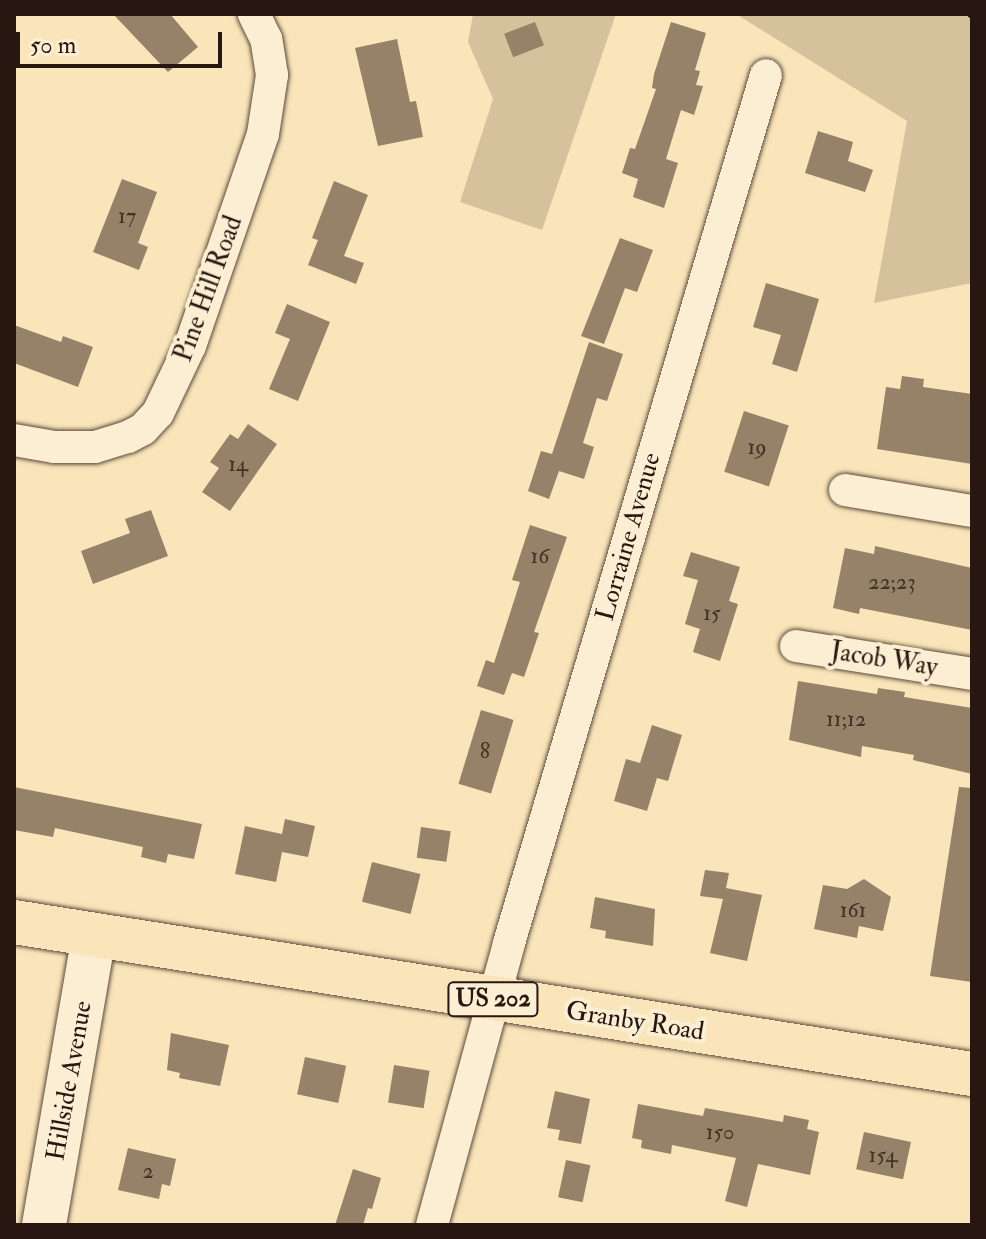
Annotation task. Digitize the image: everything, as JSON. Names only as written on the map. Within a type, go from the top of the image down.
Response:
[{"type":"main road","name":"Granby Road","points":[[14,922],[972,1074]]},
{"type":"street","name":"Pine Hill Road","points":[[14,440],[54,447],[95,447],[143,429],[158,413],[190,346],[263,134],[272,75],[266,39],[254,14]]},
{"type":"street","name":"Lorraine Avenue","points":[[432,1225],[494,999],[766,75]]},
{"type":"street","points":[[845,490],[972,511]]},
{"type":"street","name":"Jacob Way","points":[[796,646],[972,674]]},
{"type":"street","name":"Hillside Avenue","points":[[44,1225],[94,937]]},
{"type":"shaded area","points":[[473,14],[616,14],[542,230],[460,202],[493,99],[468,42]]},
{"type":"shaded area","points":[[736,14],[972,14],[972,283],[874,303],[907,121]]},
{"type":"building","points":[[113,14],[170,14],[198,47],[168,72]]},
{"type":"building","points":[[535,22],[544,45],[513,57],[504,34]]},
{"type":"building","points":[[671,22],[706,33],[695,70],[700,71],[696,85],[703,86],[694,115],[681,110],[666,159],[678,163],[664,208],[633,197],[638,179],[622,173],[630,148],[635,149],[656,89],[652,88],[654,74]]},
{"type":"building","points":[[397,39],[410,102],[416,101],[423,137],[378,146],[355,48]]},
{"type":"building","points":[[818,131],[853,142],[848,161],[873,170],[865,192],[805,173]]},
{"type":"building","points":[[122,179],[157,192],[138,243],[148,247],[139,270],[93,252]]},
{"type":"building","points":[[334,181],[368,195],[344,256],[364,263],[356,284],[308,265],[318,240],[312,238]]},
{"type":"building","points":[[620,238],[653,250],[637,292],[625,288],[604,344],[581,336]]},
{"type":"building","points":[[766,283],[819,299],[797,372],[772,364],[781,335],[753,327]]},
{"type":"building","points":[[287,304],[330,322],[298,401],[269,389],[290,339],[275,333]]},
{"type":"building","points":[[14,325],[61,342],[63,336],[93,347],[78,387],[14,363]]},
{"type":"building","points":[[589,342],[623,354],[607,401],[597,398],[583,443],[594,447],[584,479],[559,471],[549,499],[528,491],[541,451],[552,454]]},
{"type":"building","points":[[902,376],[924,379],[923,387],[972,394],[972,464],[877,449],[886,387],[900,389]]},
{"type":"building","points":[[744,411],[789,426],[769,486],[724,472]]},
{"type":"building","points":[[248,424],[277,444],[230,511],[202,492],[219,468],[210,462],[230,434],[238,439]]},
{"type":"building","points":[[151,510],[168,556],[93,584],[81,551],[130,533],[125,519]]},
{"type":"building","points":[[530,525],[567,537],[534,632],[539,633],[524,677],[512,673],[504,695],[477,686],[486,660],[494,663],[520,582],[512,580]]},
{"type":"building","points":[[875,546],[972,568],[972,630],[860,608],[859,614],[833,608],[845,548],[874,554]]},
{"type":"building","points":[[691,552],[740,567],[729,601],[738,604],[720,661],[693,652],[700,629],[685,624],[698,580],[683,576]]},
{"type":"building","points":[[798,681],[877,694],[878,688],[905,692],[904,697],[972,708],[972,774],[913,760],[914,755],[862,746],[861,757],[789,740]]},
{"type":"building","points":[[481,710],[514,720],[491,794],[458,784]]},
{"type":"building","points":[[652,725],[682,735],[668,781],[657,778],[647,811],[614,801],[626,759],[640,763]]},
{"type":"building","points":[[14,787],[202,824],[194,859],[168,854],[166,863],[141,857],[143,847],[55,828],[53,837],[14,830]]},
{"type":"building","points":[[959,787],[972,788],[972,982],[930,976]]},
{"type":"building","points":[[285,819],[315,826],[308,857],[282,852],[276,882],[235,874],[245,826],[282,834]]},
{"type":"building","points":[[421,827],[451,831],[446,862],[417,858]]},
{"type":"building","points":[[372,862],[421,874],[411,914],[362,902]]},
{"type":"building","points":[[705,870],[729,873],[726,888],[762,895],[747,961],[710,953],[723,899],[700,896]]},
{"type":"building","points":[[864,879],[891,897],[883,931],[859,926],[857,938],[814,929],[823,885],[847,889]]},
{"type":"building","points":[[595,897],[655,909],[653,946],[605,938],[606,931],[590,928]]},
{"type":"building","points":[[171,1033],[229,1045],[220,1086],[179,1078],[180,1073],[167,1070]]},
{"type":"building","points":[[305,1057],[346,1066],[338,1103],[297,1094]]},
{"type":"building","points":[[394,1065],[430,1071],[424,1108],[388,1103]]},
{"type":"building","points":[[555,1091],[590,1099],[581,1144],[558,1140],[560,1130],[547,1128]]},
{"type":"building","points":[[638,1104],[703,1116],[705,1108],[783,1122],[784,1115],[809,1120],[807,1129],[819,1132],[810,1175],[758,1164],[747,1207],[725,1201],[736,1158],[672,1145],[671,1154],[641,1148],[642,1140],[632,1138]]},
{"type":"building","points":[[864,1132],[911,1142],[903,1179],[856,1169]]},
{"type":"building","points":[[128,1148],[176,1159],[170,1186],[162,1184],[159,1199],[118,1190]]},
{"type":"building","points":[[566,1160],[590,1165],[583,1202],[558,1197]]},
{"type":"building","points":[[353,1169],[381,1178],[372,1209],[368,1208],[363,1225],[335,1225]]}]
